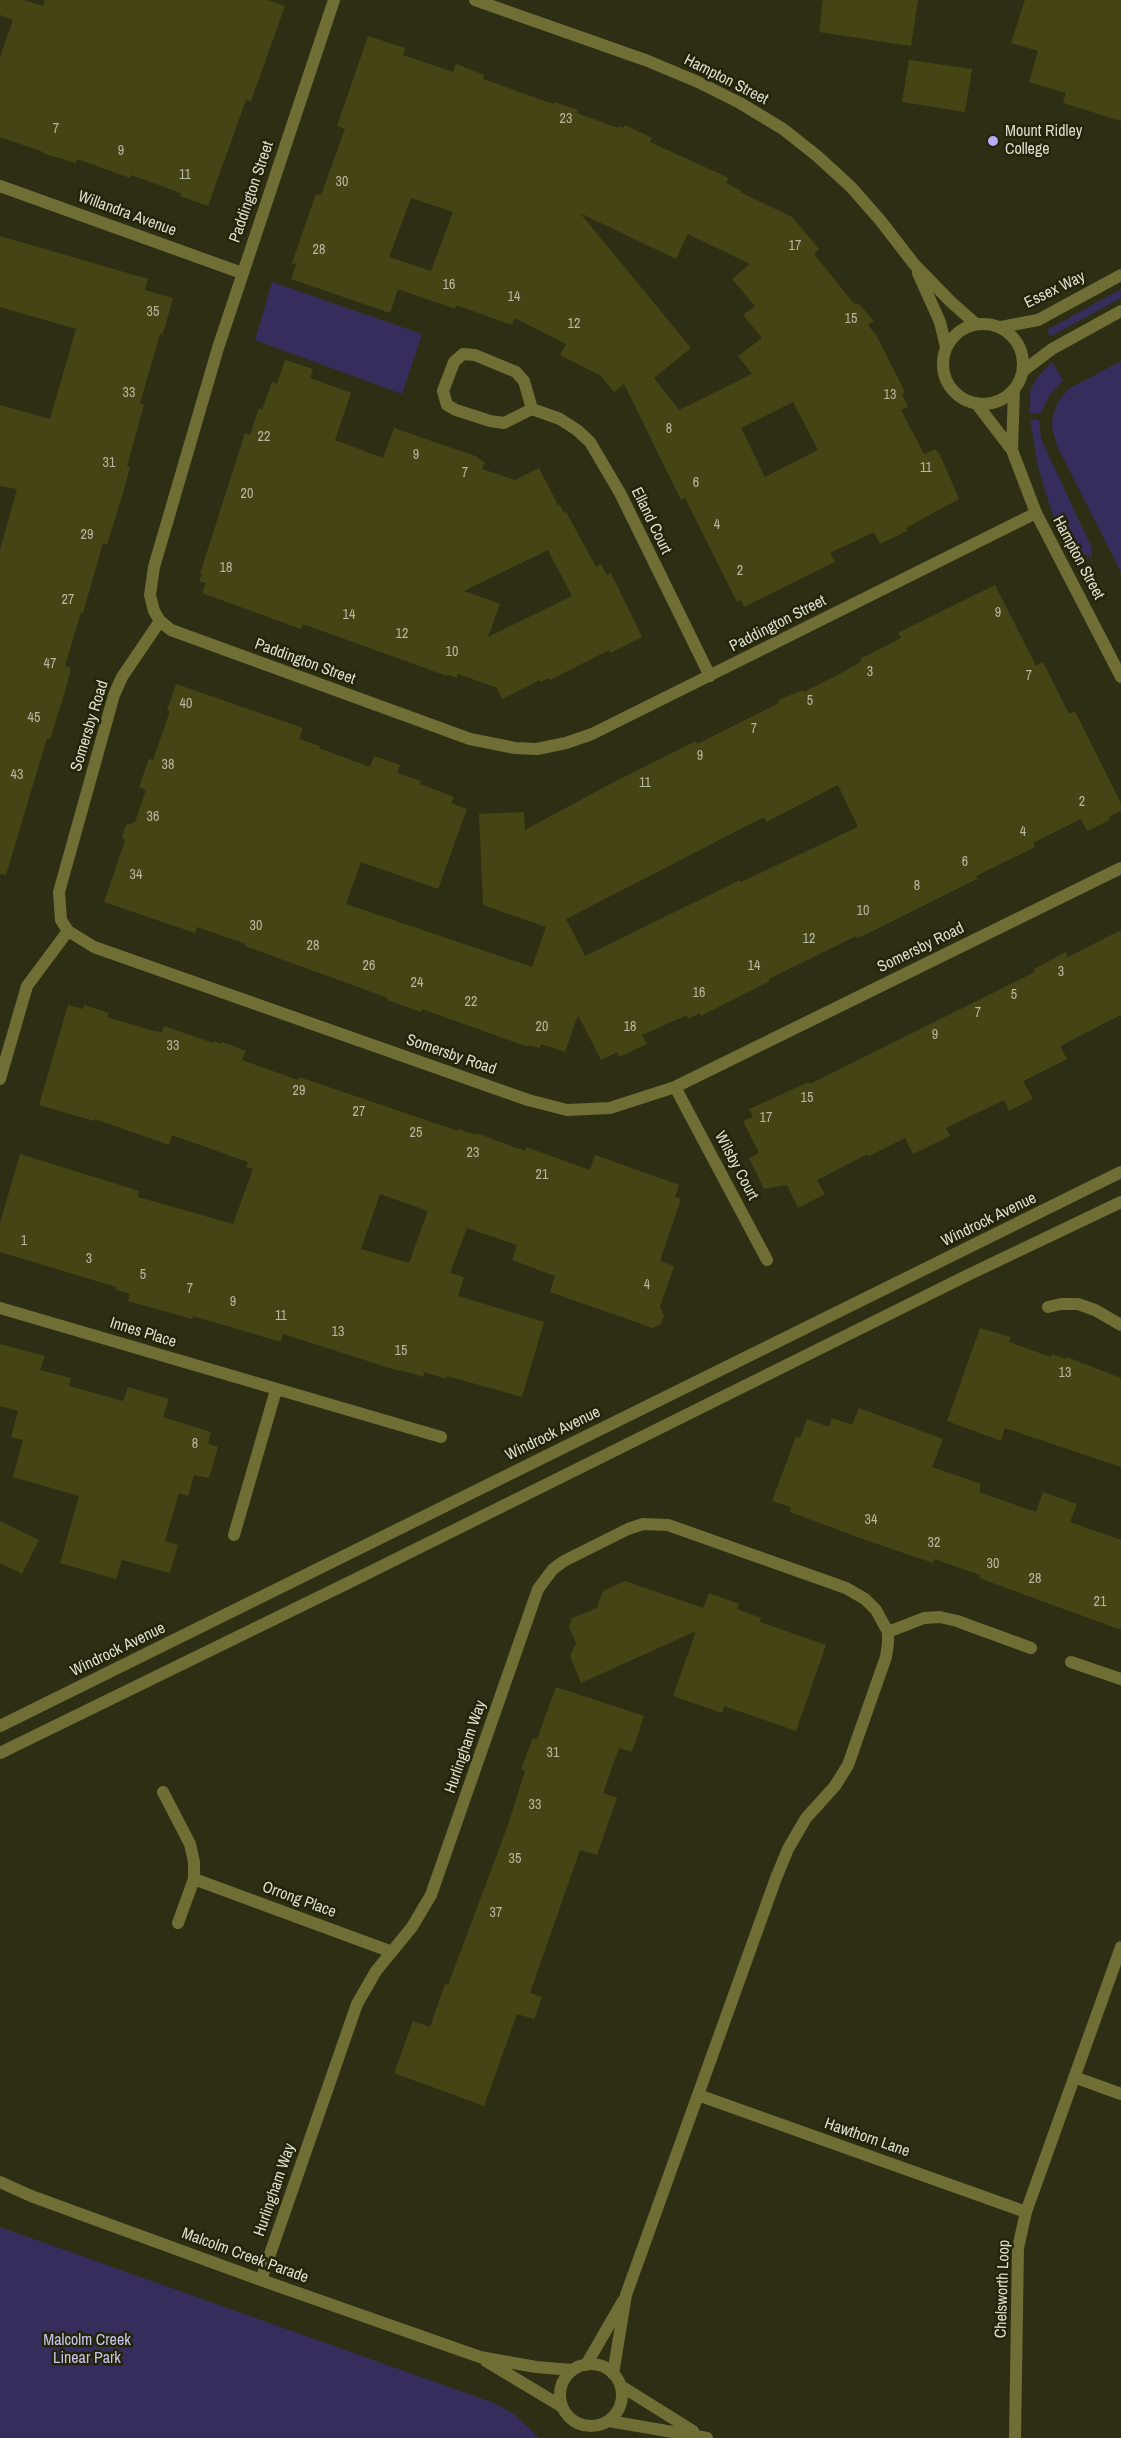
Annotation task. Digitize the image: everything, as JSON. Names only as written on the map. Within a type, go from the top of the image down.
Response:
[{"type":"street","name":"Paddington Street","points":[[334,0],[243,273],[154,567],[150,595],[154,611],[160,621],[171,630],[470,739],[515,748],[537,749],[566,743],[592,734],[1036,513]]},
{"type":"street","name":"Hampton Street","points":[[475,0],[648,61],[740,102],[783,129],[851,187],[880,219],[914,264],[976,324]]},
{"type":"street","name":"Willandra Avenue","points":[[0,186],[243,273]]},
{"type":"street","name":"Hampton Street","points":[[914,264],[940,322],[946,347]]},
{"type":"street","name":"Essex Way","points":[[1001,327],[1038,320],[1121,275]]},
{"type":"street","points":[[1023,371],[1052,349],[1121,311]]},
{"type":"street","points":[[976,324],[1001,327],[1012,335],[1019,345],[1023,358],[1023,371],[1014,390],[997,401],[976,403],[964,399],[947,382],[944,364],[946,347],[959,332],[976,324]]},
{"type":"street","points":[[463,354],[475,355],[516,372],[524,381],[532,409],[504,423],[490,421],[447,405],[443,391],[454,362],[463,354]]},
{"type":"street","name":"Hampton Street","points":[[1012,450],[1014,390]]},
{"type":"street","name":"Hampton Street","points":[[976,403],[1012,450],[1036,513],[1121,677]]},
{"type":"street","name":"Elland Court","points":[[532,409],[560,419],[590,442],[620,494],[710,676]]},
{"type":"street","name":"Somersby Road","points":[[160,621],[122,677],[114,695],[59,892],[61,920],[68,931],[94,947],[528,1100],[567,1110],[610,1108],[675,1087],[1121,868]]},
{"type":"street","points":[[0,1079],[27,986],[68,931]]},
{"type":"street","name":"Wilsby Court","points":[[675,1087],[766,1260]]},
{"type":"street","name":"Windrock Avenue","points":[[0,1726],[1121,1172]]},
{"type":"street","points":[[0,1753],[968,1275],[1121,1202]]},
{"type":"street","points":[[1048,1308],[1061,1304],[1078,1304],[1095,1310],[1121,1325]]},
{"type":"street","name":"Innes Place","points":[[0,1308],[441,1437]]},
{"type":"street","points":[[234,1535],[276,1390]]},
{"type":"street","name":"Hurlingham Way","points":[[261,2280],[357,2004],[376,1971],[412,1927],[431,1895],[538,1589],[553,1569],[564,1561],[628,1529],[643,1524],[668,1525],[846,1588],[865,1599],[876,1610],[888,1632]]},
{"type":"street","points":[[586,2365],[626,2295],[788,1849],[806,1818],[835,1786],[854,1750],[886,1657],[888,1632],[924,1618],[940,1617],[1031,1648]]},
{"type":"street","points":[[1071,1662],[1121,1679]]},
{"type":"street","points":[[163,1791],[190,1844],[194,1862],[194,1879],[178,1923]]},
{"type":"street","name":"Orrong Place","points":[[194,1879],[392,1952]]},
{"type":"street","name":"Chelsworth Loop","points":[[1015,2438],[1018,2248],[1026,2212],[1121,1947]]},
{"type":"street","points":[[1074,2077],[1121,2094]]},
{"type":"street","name":"Hawthorn Lane","points":[[698,2095],[1026,2212]]},
{"type":"street","name":"Malcolm Creek Parade","points":[[0,2182],[31,2196],[261,2280],[480,2357],[536,2367],[572,2370]]},
{"type":"street","points":[[613,2374],[626,2295]]},
{"type":"street","name":"Malcolm Creek Parade","points":[[480,2357],[561,2406]]},
{"type":"street","points":[[621,2386],[620,2405],[609,2421],[600,2425],[581,2425],[573,2421],[561,2406],[561,2386],[572,2370],[586,2365],[605,2368],[613,2374],[621,2386],[703,2437]]},
{"type":"street","points":[[609,2421],[703,2437]]},
{"type":"green space","points":[[272,282],[422,334],[402,394],[255,340]]},
{"type":"green space","points":[[1121,289],[1121,298],[1051,336],[1047,330]]},
{"type":"green space","points":[[1121,361],[1121,572],[1057,446],[1052,427],[1053,414],[1059,400],[1070,388]]},
{"type":"green space","points":[[1052,362],[1063,380],[1049,396],[1041,413],[1030,414],[1030,391],[1036,379]]},
{"type":"green space","points":[[1030,419],[1039,420],[1041,439],[1091,546],[1092,558],[1066,546],[1051,510],[1038,467]]},
{"type":"green space","name":"Malcolm Creek Linear Park","points":[[0,2227],[494,2403],[514,2414],[539,2438],[0,2438]]},
{"type":"building","points":[[0,0],[24,0],[43,6],[45,0],[268,0],[285,6],[251,101],[246,100],[208,206],[180,196],[181,193],[131,175],[130,178],[77,159],[76,163],[0,137],[0,57],[13,20],[0,15]]},
{"type":"building","points":[[823,0],[918,0],[911,46],[819,32]]},
{"type":"building","points":[[1025,0],[1121,0],[1121,121],[1063,103],[1066,93],[1029,82],[1038,51],[1011,43]]},
{"type":"building","points":[[368,36],[405,48],[403,55],[453,72],[456,64],[484,75],[483,79],[553,104],[554,102],[578,110],[577,113],[618,128],[619,126],[623,128],[625,125],[652,138],[650,142],[729,178],[726,183],[742,191],[740,192],[792,217],[819,249],[814,254],[855,305],[858,303],[874,321],[868,325],[876,335],[905,392],[902,394],[908,407],[901,410],[924,454],[935,449],[940,455],[959,499],[906,528],[907,531],[880,544],[874,532],[830,553],[835,562],[744,607],[741,600],[737,602],[685,498],[681,500],[624,384],[614,392],[601,376],[560,355],[566,344],[515,318],[512,325],[456,305],[455,309],[398,289],[390,313],[291,279],[296,264],[292,263],[316,194],[321,195],[345,129],[337,126]],"holes":[[[411,198],[453,212],[431,271],[389,257]],[[580,213],[676,259],[688,234],[750,264],[732,279],[755,306],[743,315],[762,338],[738,356],[752,374],[679,410],[654,378],[691,348]],[[793,402],[818,450],[765,477],[741,428]]]},
{"type":"building","points":[[909,60],[972,69],[965,112],[902,102]]},
{"type":"building","points":[[0,236],[148,279],[145,290],[173,298],[140,403],[144,405],[127,466],[130,467],[123,493],[107,545],[103,543],[83,613],[81,612],[65,666],[71,668],[65,692],[50,739],[47,738],[6,875],[0,874],[0,550],[17,489],[0,486],[0,405],[50,419],[76,329],[0,307]]},
{"type":"building","points":[[285,360],[313,369],[310,378],[351,393],[335,440],[383,458],[394,428],[478,457],[485,462],[482,469],[515,480],[539,468],[558,505],[564,513],[566,512],[596,567],[601,564],[607,575],[611,573],[642,637],[610,653],[609,650],[550,680],[549,678],[541,682],[540,680],[502,699],[497,688],[458,674],[457,678],[447,674],[447,676],[303,624],[301,629],[202,593],[206,583],[199,581],[202,574],[200,574],[245,433],[250,435],[259,408],[262,410],[272,382],[277,384]],"holes":[[[548,550],[572,596],[488,637],[500,604],[464,591]]]},
{"type":"building","points":[[995,585],[1036,666],[1043,662],[1069,714],[1075,711],[1121,803],[1121,811],[1109,817],[1110,820],[1087,831],[1081,819],[1033,843],[1035,847],[976,876],[977,879],[867,934],[857,938],[856,936],[769,979],[770,981],[701,1016],[700,1013],[688,1019],[687,1015],[642,1035],[647,1044],[619,1057],[617,1052],[601,1060],[578,1015],[565,1052],[541,1044],[540,1048],[529,1045],[528,1047],[422,1009],[421,1012],[387,1000],[388,998],[197,927],[195,933],[104,902],[125,841],[122,836],[126,825],[135,822],[146,790],[139,787],[149,759],[153,760],[170,711],[167,711],[176,684],[303,728],[299,739],[370,767],[374,756],[400,765],[397,773],[421,781],[420,784],[454,797],[451,803],[467,809],[438,889],[361,862],[346,904],[532,967],[546,927],[483,905],[479,814],[524,812],[525,830],[696,741],[697,744],[779,703],[778,700],[803,690],[804,692],[845,671],[861,662],[860,659],[901,638],[898,633]],"holes":[[[838,785],[858,827],[741,882],[740,880],[585,956],[566,919],[764,817],[766,822]]]},
{"type":"building","points":[[1121,930],[1121,1015],[1060,1046],[1067,1059],[1023,1081],[1033,1099],[1009,1111],[1004,1100],[946,1128],[950,1136],[913,1154],[905,1138],[869,1156],[868,1154],[817,1180],[825,1194],[798,1208],[787,1185],[764,1189],[749,1158],[759,1153],[743,1121],[753,1117],[749,1109],[809,1082],[810,1084],[1035,972],[1034,969],[1066,952],[1068,957]]},
{"type":"building","points":[[68,1005],[83,1009],[84,1005],[109,1013],[107,1017],[153,1031],[162,1032],[164,1026],[213,1043],[214,1041],[221,1044],[222,1042],[246,1051],[242,1060],[458,1131],[459,1129],[475,1135],[476,1133],[525,1151],[526,1147],[590,1170],[595,1155],[679,1185],[675,1197],[681,1199],[660,1261],[674,1266],[660,1307],[664,1315],[661,1324],[653,1328],[550,1292],[555,1276],[512,1260],[517,1245],[467,1228],[450,1273],[464,1277],[458,1296],[544,1322],[522,1397],[447,1376],[446,1379],[425,1372],[423,1377],[399,1371],[283,1334],[281,1342],[193,1316],[192,1319],[128,1301],[130,1294],[116,1290],[116,1287],[0,1252],[0,1223],[20,1154],[139,1191],[138,1197],[233,1224],[253,1169],[246,1167],[248,1162],[172,1135],[169,1145],[95,1119],[94,1121],[39,1105]],"holes":[[[380,1194],[428,1211],[409,1263],[361,1249]]]},
{"type":"building","points":[[980,1328],[1011,1337],[1009,1342],[1051,1357],[1052,1354],[1066,1359],[1067,1357],[1121,1378],[1121,1467],[1005,1428],[1001,1441],[947,1421]]},
{"type":"building","points":[[0,1344],[45,1356],[40,1370],[71,1378],[69,1386],[123,1401],[128,1387],[169,1399],[163,1417],[211,1432],[208,1444],[218,1447],[209,1478],[194,1475],[188,1496],[179,1493],[165,1541],[178,1545],[170,1573],[122,1560],[116,1579],[60,1563],[79,1496],[13,1477],[23,1440],[11,1437],[18,1411],[0,1406]]},
{"type":"building","points":[[859,1408],[943,1439],[932,1467],[981,1484],[979,1492],[1036,1512],[1043,1492],[1077,1504],[1070,1522],[1121,1540],[1121,1630],[979,1578],[980,1575],[934,1559],[933,1563],[860,1538],[790,1512],[791,1507],[772,1501],[796,1437],[800,1438],[807,1419],[829,1427],[832,1418],[852,1425]]},
{"type":"building","points":[[0,1521],[39,1540],[22,1574],[0,1563]]},
{"type":"building","points":[[625,1581],[703,1608],[709,1593],[739,1604],[737,1609],[761,1618],[760,1622],[826,1645],[796,1731],[724,1706],[722,1713],[673,1696],[696,1631],[581,1683],[570,1656],[576,1643],[569,1627],[572,1618],[597,1608],[603,1591]]},
{"type":"building","points":[[556,1687],[644,1716],[632,1752],[619,1748],[603,1793],[617,1798],[597,1855],[580,1850],[530,1993],[542,1997],[534,2019],[517,2014],[484,2106],[394,2073],[413,2021],[430,2027],[445,1984],[448,1985],[508,1825],[525,1771],[521,1769],[533,1738],[537,1739]]},
{"type":"place","name":"Mount Ridley College","points":[[993,141]]}]
